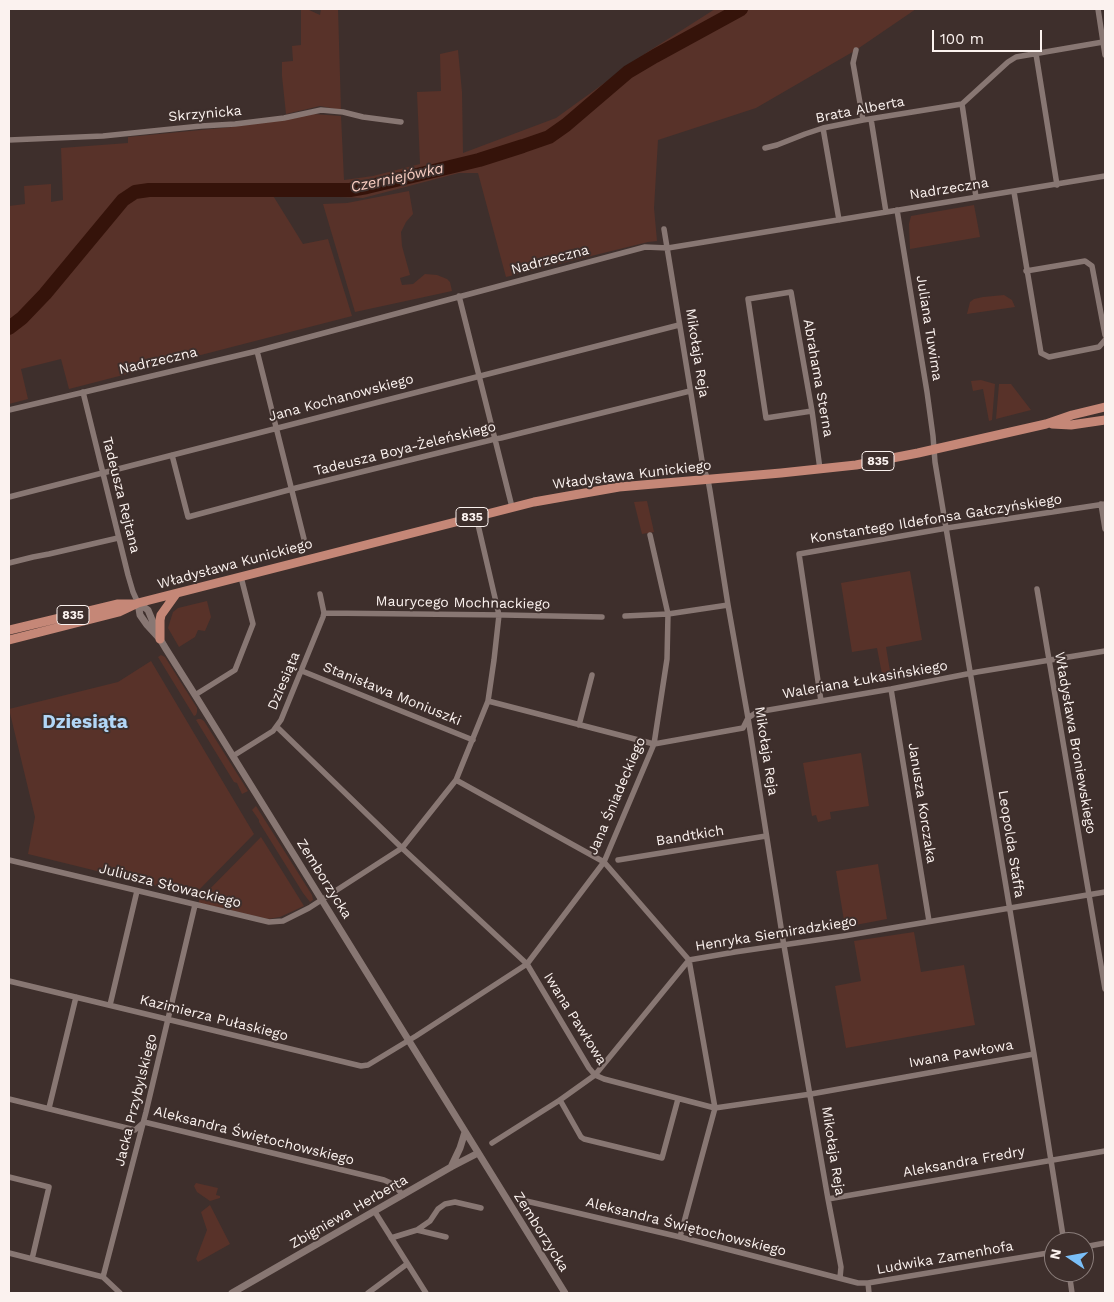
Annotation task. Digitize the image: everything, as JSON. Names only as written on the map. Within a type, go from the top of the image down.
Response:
[{"type":"main road","name":"Władysława Kunickiego","points":[[9,640],[119,612],[138,604],[176,594],[555,497],[611,488],[820,469],[874,462],[1046,424],[1105,407]]},
{"type":"main road","name":"Władysława Kunickiego","points":[[1046,424],[1071,425],[1105,420]]},
{"type":"main road","points":[[160,639],[161,616],[176,594]]},
{"type":"main road","name":"Władysława Kunickiego","points":[[9,630],[117,604],[138,604]]},
{"type":"street","points":[[1098,9],[1104,38],[1105,55]]},
{"type":"street","points":[[976,197],[962,104],[1016,57],[1104,38]]},
{"type":"street","points":[[856,50],[853,63],[863,120]]},
{"type":"street","points":[[1036,54],[1057,185]]},
{"type":"street","name":"Brata Alberta","points":[[765,148],[823,128],[962,104]]},
{"type":"street","name":"Skrzynicka","points":[[9,140],[103,136],[235,124],[284,118],[320,110],[402,122]]},
{"type":"street","points":[[871,119],[886,212]]},
{"type":"street","points":[[823,128],[839,220]]},
{"type":"street","name":"Nadrzeczna","points":[[9,410],[257,351],[645,247],[668,248],[1105,176]]},
{"type":"street","points":[[1014,192],[1026,271],[1042,353],[1049,357],[1099,347],[1105,340]]},
{"type":"street","name":"Juliana Tuwima","points":[[897,210],[927,392],[934,449]]},
{"type":"street","name":"Mikołaja Reja","points":[[664,229],[703,467],[708,480],[748,718],[784,944],[841,1267],[840,1278]]},
{"type":"street","points":[[1026,271],[1085,261],[1092,266],[1105,335]]},
{"type":"street","name":"Abrahama Sterna","points":[[812,411],[766,418],[748,299],[791,292],[812,411],[820,469]]},
{"type":"street","points":[[459,296],[512,507]]},
{"type":"street","name":"Jana Kochanowskiego","points":[[9,497],[680,325]]},
{"type":"street","points":[[257,351],[304,539]]},
{"type":"street","name":"Tadeusza Boya-Żeleńskiego","points":[[172,455],[188,517],[292,489],[690,390]]},
{"type":"street","name":"Tadeusza Rejtana","points":[[83,392],[118,538],[138,604]]},
{"type":"street","name":"Leopolda Staffa","points":[[934,449],[1062,1232]]},
{"type":"street","points":[[1103,504],[1105,529]]},
{"type":"street","name":"Konstantego Ildefonsa Gałczyńskiego","points":[[821,701],[799,554],[946,528],[1103,504]]},
{"type":"street","name":"Juliusza Słowackiego","points":[[9,860],[269,922],[283,920],[309,908],[402,848],[456,780],[488,701],[499,615],[476,516]]},
{"type":"street","name":"Jana Śniadeckiego","points":[[408,1040],[527,964],[604,862],[654,744],[666,659],[668,614],[650,535]]},
{"type":"street","points":[[9,563],[118,538]]},
{"type":"street","points":[[195,695],[234,670],[253,624],[241,577]]},
{"type":"street","name":"Władysława Broniewskiego","points":[[1037,589],[1105,989]]},
{"type":"street","points":[[320,594],[324,613]]},
{"type":"street","name":"Zemborzycka","points":[[138,604],[148,610],[160,639],[565,1293]]},
{"type":"street","points":[[625,616],[668,614],[728,605]]},
{"type":"street","name":"Maurycego Mochnackiego","points":[[324,613],[602,617]]},
{"type":"street","name":"Dziesiąta","points":[[233,756],[277,727],[302,671],[324,613]]},
{"type":"street","name":"Waleriana Łukasińskiego","points":[[488,701],[654,744],[743,728],[748,718],[757,712],[1105,651]]},
{"type":"street","name":"Stanisława Moniuszki","points":[[302,671],[473,740]]},
{"type":"street","points":[[579,725],[592,675]]},
{"type":"street","name":"Janusza Korczaka","points":[[891,689],[929,921]]},
{"type":"street","name":"Iwana Pawłowa","points":[[277,727],[402,848],[527,964],[595,1076],[715,1108],[811,1094],[1034,1054]]},
{"type":"street","points":[[456,780],[604,862],[689,960],[715,1108],[680,1237]]},
{"type":"street","name":"Bandtkich","points":[[618,860],[766,836]]},
{"type":"street","points":[[110,1005],[137,891]]},
{"type":"street","name":"Henryka Siemiradzkiego","points":[[492,1143],[595,1076],[689,960],[1105,892]]},
{"type":"street","name":"Jacka Przybylskiego","points":[[103,1276],[144,1122],[195,905]]},
{"type":"street","name":"Kazimierza Pułaskiego","points":[[9,981],[361,1066],[368,1065],[408,1040]]},
{"type":"street","points":[[49,1108],[76,997]]},
{"type":"street","name":"Aleksandra Świętochowskiego","points":[[9,1099],[136,1130],[144,1122],[384,1180],[393,1184],[403,1195]]},
{"type":"street","points":[[560,1100],[581,1137],[584,1139],[662,1158],[678,1099]]},
{"type":"street","points":[[451,1167],[465,1132]]},
{"type":"street","name":"Aleksandra Fredry","points":[[828,1199],[1105,1151]]},
{"type":"street","name":"Zbigniewa Herberta","points":[[234,1293],[478,1153]]},
{"type":"street","points":[[9,1178],[49,1187],[32,1259]]},
{"type":"street","name":"Aleksandra Świętochowskiego","points":[[526,1200],[840,1278]]},
{"type":"street","points":[[391,1238],[417,1230],[430,1221],[438,1209],[445,1204],[455,1202],[481,1208]]},
{"type":"street","points":[[375,1212],[426,1293]]},
{"type":"street","points":[[417,1230],[446,1237]]},
{"type":"street","points":[[9,1253],[103,1276],[120,1293]]},
{"type":"street","name":"Ludwika Zamenhofa","points":[[840,1278],[868,1284],[1044,1254]]},
{"type":"street","points":[[368,1293],[407,1264]]},
{"type":"street","points":[[868,1284],[870,1293]]},
{"type":"shaded area","points":[[301,9],[309,9],[320,15],[321,9],[338,9],[341,110],[320,106],[286,114],[282,62],[293,61],[292,46],[301,45]]},
{"type":"shaded area","points":[[715,9],[916,9],[856,50],[756,108],[658,140],[654,208],[657,241],[506,277],[478,173],[459,173],[363,198],[272,194],[303,244],[328,239],[352,316],[69,389],[61,359],[21,369],[28,399],[9,404],[9,206],[25,204],[24,186],[51,184],[51,202],[63,200],[61,148],[128,143],[128,137],[232,127],[313,114],[341,116],[344,180],[373,176],[420,164],[417,92],[441,91],[440,54],[458,50],[462,92],[463,153],[556,118],[646,53]]},
{"type":"shaded area","points":[[409,191],[413,214],[401,232],[402,246],[410,275],[400,278],[402,285],[413,284],[425,274],[437,275],[450,282],[452,291],[355,312],[323,204],[347,203]]},
{"type":"shaded area","points":[[974,205],[980,237],[910,249],[909,224],[911,216]]},
{"type":"shaded area","points":[[1004,295],[1012,300],[1015,307],[967,314],[970,302],[974,299]]},
{"type":"shaded area","points":[[981,380],[995,384],[992,420],[989,421],[983,389],[973,391],[971,381]]},
{"type":"shaded area","points":[[999,384],[1011,384],[1031,410],[996,419]]},
{"type":"shaded area","points":[[647,501],[654,532],[642,534],[634,502]]},
{"type":"shaded area","points":[[910,571],[922,640],[886,647],[891,677],[883,679],[877,648],[852,652],[841,583]]},
{"type":"shaded area","points":[[207,601],[211,617],[205,631],[198,630],[195,637],[179,647],[168,628],[173,612],[178,608]]},
{"type":"shaded area","points":[[161,655],[165,657],[197,708],[196,715],[194,716],[158,657]]},
{"type":"shaded area","points":[[151,661],[254,834],[194,895],[28,854],[35,817],[9,709],[118,682]]},
{"type":"shaded area","points":[[196,720],[204,721],[248,791],[242,794],[237,783],[234,782]]},
{"type":"shaded area","points":[[861,753],[869,806],[830,812],[831,819],[818,822],[816,815],[812,816],[803,763]]},
{"type":"shaded area","points":[[256,806],[312,895],[313,900],[310,902],[252,810]]},
{"type":"shaded area","points":[[261,837],[304,906],[280,917],[268,919],[199,903],[199,900]]},
{"type":"shaded area","points":[[878,864],[887,919],[845,927],[836,871]]},
{"type":"shaded area","points":[[914,932],[921,972],[964,965],[975,1025],[846,1048],[835,986],[861,981],[854,941]]},
{"type":"shaded area","points":[[196,1183],[218,1188],[216,1195],[220,1196],[220,1198],[210,1201],[197,1192],[194,1186]]},
{"type":"shaded area","points":[[210,1205],[230,1244],[198,1262],[196,1259],[207,1230],[201,1212]]},
{"type":"waterway","name":"Czerniejówka","points":[[9,328],[22,318],[45,294],[123,200],[135,192],[149,190],[350,190],[479,160],[549,137],[566,125],[628,72],[741,9]]},
{"type":"district","name":"Dziesiąta","points":[[85,722]]}]
